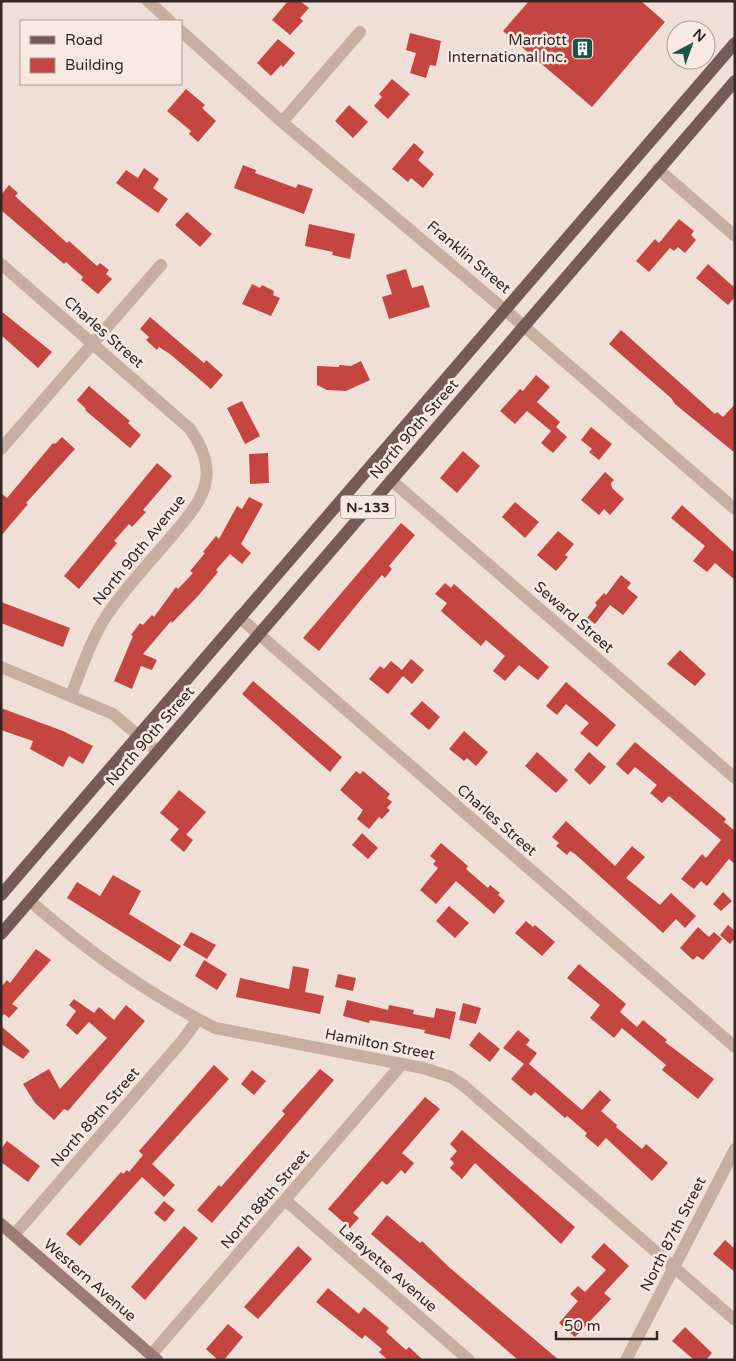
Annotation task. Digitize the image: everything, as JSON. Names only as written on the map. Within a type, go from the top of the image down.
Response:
[{"type":"main road","name":"North 90th Street","points":[[1,895],[735,43]]},
{"type":"main road","name":"North 90th Street","points":[[1,934],[735,81]]},
{"type":"street","points":[[148,1],[169,20]]},
{"type":"street","name":"Franklin Street","points":[[182,32],[282,122],[506,310],[735,509]]},
{"type":"street","points":[[282,122],[360,32]]},
{"type":"street","points":[[658,169],[735,236]]},
{"type":"street","name":"Charles Street","points":[[1,264],[186,425]]},
{"type":"street","points":[[1,449],[162,265]]},
{"type":"street","name":"North 90th Avenue","points":[[71,695],[93,640],[106,617],[197,507],[202,496],[207,469],[204,452],[186,425]]},
{"type":"street","name":"Seward Street","points":[[392,480],[735,778]]},
{"type":"street","name":"Charles Street","points":[[239,617],[735,1047]]},
{"type":"street","points":[[1,668],[71,695],[113,714],[158,752]]},
{"type":"street","name":"Hamilton Street","points":[[30,901],[84,947],[215,1028],[438,1072],[464,1086],[735,1320]]},
{"type":"street","name":"North 89th Street","points":[[14,1235],[183,1040],[198,1019]]},
{"type":"street","name":"North 88th Street","points":[[154,1357],[402,1064]]},
{"type":"street","name":"North 87th Street","points":[[626,1360],[735,1149]]},
{"type":"street","name":"Lafayette Avenue","points":[[285,1200],[469,1360]]},
{"type":"street","name":"Western Avenue","points":[[1,1224],[154,1357]]},
{"type":"building","points":[[288,1],[300,1],[309,8],[300,18],[303,21],[290,35],[272,20]]},
{"type":"building","name":"Marriott International Inc.","points":[[529,1],[641,1],[665,22],[592,107],[503,31]]},
{"type":"building","points":[[410,33],[441,41],[436,66],[430,65],[426,78],[410,73],[416,53],[406,50]]},
{"type":"building","points":[[278,39],[295,53],[283,67],[281,65],[271,76],[257,63]]},
{"type":"building","points":[[392,79],[410,94],[388,119],[374,106],[382,97],[379,94]]},
{"type":"building","points":[[186,89],[205,105],[202,108],[216,121],[198,142],[189,134],[191,131],[167,111]]},
{"type":"building","points":[[349,105],[368,122],[353,138],[335,121]]},
{"type":"building","points":[[414,143],[424,152],[418,160],[434,174],[423,188],[411,178],[408,182],[392,169]]},
{"type":"building","points":[[243,165],[256,170],[255,173],[296,188],[298,184],[313,189],[304,214],[234,188]]},
{"type":"building","points":[[144,168],[159,179],[153,188],[168,199],[158,213],[116,183],[126,170],[138,178]]},
{"type":"building","points":[[9,185],[18,193],[15,196],[67,243],[69,241],[97,266],[100,263],[109,270],[106,274],[112,279],[98,294],[81,280],[83,277],[66,262],[64,264],[1,210],[1,195]]},
{"type":"building","points":[[187,212],[212,234],[200,247],[175,225]]},
{"type":"building","points":[[679,219],[694,231],[691,235],[696,240],[685,253],[678,247],[674,251],[670,248],[649,272],[636,261],[655,239],[659,243]]},
{"type":"building","points":[[309,224],[355,234],[350,259],[332,255],[333,252],[305,246]]},
{"type":"building","points":[[708,264],[735,288],[735,297],[728,305],[696,278]]},
{"type":"building","points":[[406,269],[412,288],[423,285],[430,307],[389,319],[382,297],[392,294],[386,275]]},
{"type":"building","points":[[252,284],[260,288],[262,285],[274,291],[273,295],[280,298],[271,316],[242,304]]},
{"type":"building","points":[[1,311],[52,352],[38,368],[1,335]]},
{"type":"building","points":[[150,317],[204,363],[206,360],[223,375],[211,389],[170,354],[159,347],[157,350],[146,340],[149,337],[140,329]]},
{"type":"building","points":[[621,330],[715,414],[717,412],[723,417],[735,404],[735,453],[675,404],[671,398],[609,344]]},
{"type":"building","points":[[361,361],[370,380],[346,391],[327,390],[317,385],[317,366],[351,366]]},
{"type":"building","points":[[536,375],[550,387],[537,402],[560,422],[556,427],[567,437],[553,453],[541,443],[551,431],[527,411],[515,424],[500,411],[520,389],[523,391]]},
{"type":"building","points":[[89,386],[130,421],[128,423],[141,435],[130,448],[85,410],[77,400]]},
{"type":"building","points":[[242,401],[260,436],[245,444],[227,408]]},
{"type":"building","points":[[591,427],[612,444],[599,460],[589,452],[592,449],[581,440]]},
{"type":"building","points":[[62,437],[75,449],[26,503],[28,504],[1,536],[1,493],[7,498],[53,443],[55,444]]},
{"type":"building","points":[[463,451],[480,466],[457,493],[440,478]]},
{"type":"building","points":[[268,453],[269,483],[250,484],[249,454]]},
{"type":"building","points":[[157,463],[172,476],[143,510],[146,512],[132,527],[129,524],[114,541],[117,543],[79,589],[64,576]]},
{"type":"building","points":[[605,472],[614,480],[611,483],[612,488],[624,499],[610,515],[604,509],[599,515],[581,500]]},
{"type":"building","points":[[249,497],[263,504],[241,544],[251,553],[242,564],[230,554],[198,596],[172,623],[171,621],[143,654],[157,660],[152,670],[141,666],[132,689],[114,681],[133,636],[131,635],[140,623],[143,625],[152,615],[154,617],[176,587],[178,589],[193,573],[190,571],[205,553],[203,552],[216,536],[219,539],[237,506],[242,509]]},
{"type":"building","points":[[515,502],[539,522],[525,538],[502,517]]},
{"type":"building","points":[[682,505],[735,553],[735,580],[715,563],[707,572],[693,561],[705,546],[671,518]]},
{"type":"building","points":[[401,523],[415,535],[389,566],[392,569],[385,578],[382,575],[319,651],[303,638]]},
{"type":"building","points":[[558,531],[574,544],[565,555],[568,557],[556,571],[537,555]]},
{"type":"building","points":[[621,575],[631,583],[627,588],[638,597],[623,615],[610,605],[595,624],[587,618],[597,605],[595,603],[604,593],[606,595]]},
{"type":"building","points":[[445,583],[451,588],[454,584],[549,667],[538,680],[519,665],[505,681],[493,671],[505,656],[486,640],[481,646],[441,611],[447,603],[435,594]]},
{"type":"building","points":[[1,602],[70,628],[63,647],[1,623]]},
{"type":"building","points":[[680,650],[706,674],[695,686],[667,664]]},
{"type":"building","points":[[411,659],[424,670],[412,684],[403,676],[388,694],[369,679],[380,666],[384,669],[391,661],[402,670]]},
{"type":"building","points":[[253,681],[342,757],[330,772],[242,694]]},
{"type":"building","points":[[566,682],[616,725],[597,747],[580,733],[589,723],[566,704],[557,715],[546,706]]},
{"type":"building","points":[[422,701],[440,717],[429,730],[410,714]]},
{"type":"building","points":[[1,708],[63,731],[93,746],[83,764],[69,756],[63,767],[30,749],[33,741],[1,730]]},
{"type":"building","points":[[464,731],[488,752],[476,766],[467,758],[464,761],[449,749]]},
{"type":"building","points":[[635,742],[726,819],[724,822],[735,831],[735,864],[729,859],[707,886],[701,881],[694,889],[681,879],[702,854],[706,858],[721,840],[669,796],[662,803],[650,793],[657,785],[635,767],[628,775],[616,764]]},
{"type":"building","points":[[537,752],[568,780],[556,793],[525,766]]},
{"type":"building","points":[[589,752],[606,767],[590,785],[574,770]]},
{"type":"building","points":[[356,771],[360,774],[363,771],[390,794],[387,798],[392,802],[387,808],[390,810],[382,819],[379,817],[369,829],[357,819],[363,810],[340,790]]},
{"type":"building","points":[[179,790],[206,812],[186,835],[160,813]]},
{"type":"building","points":[[566,821],[615,866],[632,846],[645,857],[626,878],[660,905],[671,893],[696,916],[685,928],[676,919],[663,933],[575,854],[570,851],[567,855],[556,846],[559,843],[552,837]]},
{"type":"building","points":[[179,829],[193,840],[184,852],[170,840]]},
{"type":"building","points":[[362,833],[378,848],[368,859],[352,845]]},
{"type":"building","points":[[441,843],[468,866],[466,869],[488,888],[490,885],[500,893],[498,895],[505,901],[494,914],[456,881],[436,904],[420,890],[438,868],[433,864],[436,861],[430,856]]},
{"type":"building","points":[[113,875],[141,891],[129,914],[181,946],[170,962],[67,898],[77,882],[100,896]]},
{"type":"building","points":[[723,892],[732,901],[721,911],[713,904]]},
{"type":"building","points":[[449,906],[469,923],[455,938],[436,921]]},
{"type":"building","points":[[526,921],[533,927],[535,925],[555,942],[542,956],[515,933]]},
{"type":"building","points":[[728,925],[735,931],[735,938],[730,944],[720,935]]},
{"type":"building","points":[[698,927],[709,937],[714,932],[722,939],[703,960],[697,956],[693,960],[680,948]]},
{"type":"building","points":[[191,932],[216,945],[207,959],[183,945]]},
{"type":"building","points":[[36,949],[51,960],[12,1004],[18,1008],[9,1018],[4,1014],[1,1017],[1,987],[7,980],[10,983]]},
{"type":"building","points":[[204,960],[227,974],[217,990],[195,976]]},
{"type":"building","points":[[579,964],[626,1004],[620,1012],[637,1027],[643,1020],[667,1040],[665,1042],[714,1079],[698,1099],[662,1070],[666,1065],[622,1028],[614,1038],[590,1018],[600,1005],[567,978]]},
{"type":"building","points":[[293,966],[309,969],[305,992],[324,996],[320,1014],[236,997],[240,978],[289,989]]},
{"type":"building","points":[[338,974],[356,978],[353,991],[335,987]]},
{"type":"building","points":[[74,999],[94,1013],[99,1007],[114,1020],[126,1005],[145,1021],[68,1111],[64,1109],[54,1120],[35,1103],[23,1084],[49,1069],[60,1089],[107,1038],[89,1022],[77,1035],[66,1025],[76,1011],[69,1005]]},
{"type":"building","points":[[347,1000],[388,1010],[389,1005],[414,1010],[413,1014],[434,1018],[436,1008],[456,1012],[450,1039],[424,1033],[425,1030],[370,1020],[369,1023],[343,1016]]},
{"type":"building","points":[[463,1003],[481,1008],[476,1024],[459,1020]]},
{"type":"building","points":[[1,1026],[30,1051],[23,1059],[1,1044]]},
{"type":"building","points":[[518,1030],[530,1040],[526,1045],[537,1053],[529,1064],[582,1110],[600,1090],[611,1100],[601,1111],[617,1125],[616,1127],[642,1149],[646,1144],[668,1163],[652,1181],[606,1138],[598,1147],[585,1136],[587,1133],[567,1116],[565,1118],[535,1092],[531,1096],[511,1079],[524,1064],[503,1048]]},
{"type":"building","points":[[479,1032],[500,1049],[490,1062],[469,1045]]},
{"type":"building","points":[[214,1065],[229,1079],[152,1164],[175,1185],[164,1197],[142,1177],[80,1246],[66,1234],[121,1172],[123,1174],[127,1170],[129,1172],[143,1155],[139,1151]]},
{"type":"building","points":[[320,1069],[334,1080],[212,1223],[197,1210],[219,1185],[221,1187],[285,1114],[282,1111]]},
{"type":"building","points":[[252,1070],[266,1081],[254,1095],[241,1084]]},
{"type":"building","points":[[425,1097],[440,1109],[402,1153],[414,1163],[405,1174],[401,1170],[387,1185],[382,1181],[353,1213],[359,1218],[350,1228],[328,1209]]},
{"type":"building","points":[[462,1130],[575,1227],[561,1244],[475,1163],[462,1179],[450,1168],[454,1163],[450,1159],[457,1151],[450,1144]]},
{"type":"building","points":[[7,1141],[40,1166],[28,1182],[1,1162],[1,1149]]},
{"type":"building","points":[[164,1201],[175,1210],[165,1222],[154,1213]]},
{"type":"building","points":[[387,1215],[420,1243],[422,1241],[450,1268],[559,1360],[518,1360],[371,1234]]},
{"type":"building","points":[[184,1226],[198,1238],[145,1300],[131,1287]]},
{"type":"building","points":[[725,1240],[735,1249],[735,1272],[713,1254]]},
{"type":"building","points":[[604,1243],[629,1266],[604,1293],[611,1299],[575,1337],[559,1323],[578,1301],[570,1294],[578,1286],[585,1292],[606,1270],[591,1257]]},
{"type":"building","points":[[298,1246],[312,1259],[258,1319],[244,1307]]},
{"type":"building","points":[[328,1288],[359,1314],[364,1307],[389,1328],[386,1332],[406,1350],[409,1347],[423,1360],[388,1360],[379,1352],[382,1349],[365,1335],[362,1339],[316,1302]]},
{"type":"building","points":[[228,1324],[243,1337],[224,1360],[218,1360],[206,1349]]},
{"type":"building","points":[[685,1327],[712,1353],[706,1360],[694,1360],[672,1341]]},
{"type":"place","name":"Marriott International Inc.","points":[[583,49]]}]
